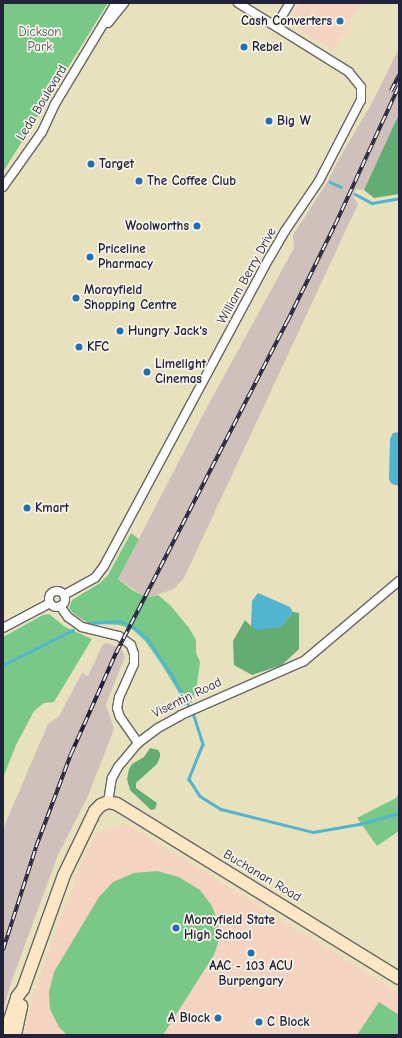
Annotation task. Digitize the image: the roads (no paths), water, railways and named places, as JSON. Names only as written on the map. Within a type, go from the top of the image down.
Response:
[{"type":"main road","name":"Buchanan Road","points":[[108,802],[117,804],[399,978]]},
{"type":"main road","points":[[15,1035],[23,989],[64,875],[95,811],[101,805],[108,802]]},
{"type":"main road","points":[[5,1035],[17,996],[23,989]]},
{"type":"street","name":"Leda Boulevard","points":[[3,187],[42,132],[55,104],[116,3]]},
{"type":"street","name":"Leda Boulevard","points":[[100,31],[124,3]]},
{"type":"street","name":"William Berry Drive","points":[[64,595],[95,578],[104,566],[273,250],[319,181],[360,105],[362,96],[361,87],[353,76],[238,3]]},
{"type":"street","points":[[276,26],[290,3]]},
{"type":"street","name":"Visentin Road","points":[[108,802],[112,778],[118,767],[138,743],[158,728],[199,706],[304,661],[399,581]]},
{"type":"street","points":[[50,603],[50,596],[53,592],[60,592],[64,595],[65,600],[60,606]]},
{"type":"street","points":[[50,603],[56,607],[60,606]]},
{"type":"street","points":[[3,628],[50,603]]},
{"type":"street","points":[[60,606],[68,617],[82,627],[120,636],[131,645],[134,654],[134,664],[119,697],[116,708],[120,717],[138,743]]},
{"type":"water","points":[[399,432],[399,486],[392,484],[389,480],[390,439],[393,433]]},
{"type":"water","points":[[258,593],[290,607],[293,612],[281,627],[258,630],[251,626],[252,601]]},
{"type":"waterway","points":[[330,182],[341,187]]},
{"type":"waterway","points":[[355,194],[372,203],[399,198]]},
{"type":"waterway","points":[[88,623],[121,621],[135,628],[147,638],[172,675],[193,713],[203,744],[189,779],[200,796],[221,809],[313,832],[360,824],[399,813]]},
{"type":"waterway","points":[[3,665],[73,630]]},
{"type":"railway","points":[[391,91],[399,75]]},
{"type":"railway","points":[[3,950],[36,847],[71,754],[116,653],[287,322],[335,225],[399,86]]},
{"type":"place","name":"Cash Converters","points":[[340,21]]},
{"type":"place","name":"Rebel","points":[[244,47]]},
{"type":"place","name":"Big W","points":[[269,121]]},
{"type":"place","name":"Target","points":[[91,164]]},
{"type":"place","name":"The Coffee Club","points":[[139,181]]},
{"type":"place","name":"Woolworths","points":[[197,226]]},
{"type":"place","name":"Priceline Pharmacy","points":[[90,257]]},
{"type":"place","name":"Morayfield Shopping Centre","points":[[76,298]]},
{"type":"place","name":"Hungry Jack's","points":[[120,331]]},
{"type":"place","name":"KFC","points":[[79,347]]},
{"type":"place","name":"Limelight Cinemas","points":[[147,372]]},
{"type":"place","name":"Kmart","points":[[27,508]]},
{"type":"place","name":"Morayfield State High School","points":[[176,928]]},
{"type":"place","name":"AAC - 103 ACU Burpengary","points":[[251,953]]},
{"type":"place","name":"A Block","points":[[218,1018]]},
{"type":"place","name":"C Block","points":[[259,1022]]},
{"type":"park label","name":"Dickson Park","points":[[40,40]]}]
